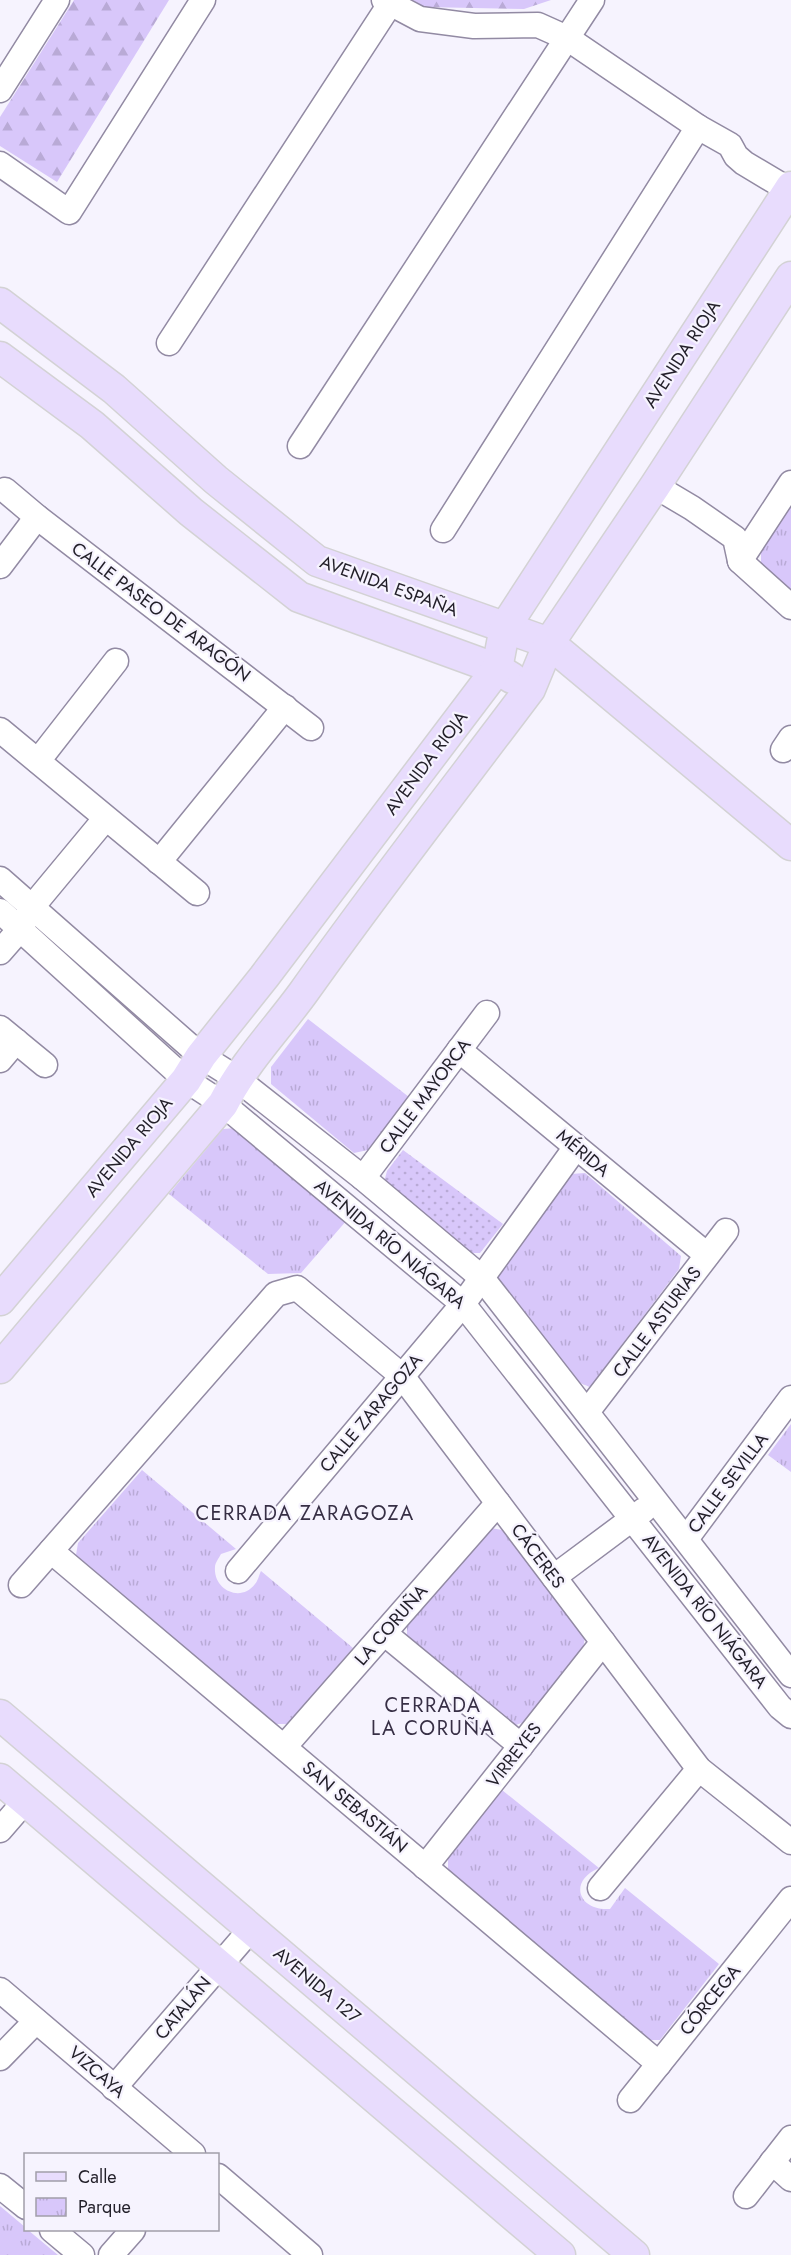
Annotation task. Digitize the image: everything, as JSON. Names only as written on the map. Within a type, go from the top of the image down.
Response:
[{"type":"main road","name":"AVENIDA RIOJA","points":[[0,1300],[186,1080],[201,1056],[264,977],[497,669],[505,627],[790,190]]},
{"type":"main road","points":[[0,1368],[229,1091],[530,689],[549,643],[656,486],[791,277]]},
{"type":"main road","name":"AVENIDA ESPAÑA","points":[[0,303],[114,389],[216,480],[317,561],[549,643],[791,845]]},
{"type":"main road","points":[[0,357],[92,425],[191,512],[299,597],[497,669],[530,689]]},
{"type":"main road","points":[[191,512],[216,480]]},
{"type":"main road","points":[[316,908],[348,930]]},
{"type":"main road","points":[[264,977],[297,1002]]},
{"type":"main road","name":"AVENIDA 127","points":[[0,1715],[634,2255]]},
{"type":"main road","points":[[0,1779],[560,2255]]},
{"type":"street","points":[[0,90],[57,0]]},
{"type":"street","points":[[0,164],[69,212],[203,0]]},
{"type":"street","points":[[300,446],[592,0]]},
{"type":"street","points":[[169,343],[387,2],[420,19],[474,26],[538,25],[567,38],[698,127],[730,146],[736,156],[744,162],[790,190]]},
{"type":"street","points":[[443,530],[698,127]]},
{"type":"street","points":[[740,561],[791,483]]},
{"type":"street","points":[[656,486],[735,538],[740,561],[791,607]]},
{"type":"street","name":"CALLE PASEO DE ARAGÓN","points":[[5,490],[310,728]]},
{"type":"street","points":[[0,566],[37,517]]},
{"type":"street","points":[[38,761],[116,661]]},
{"type":"street","points":[[159,862],[285,707]]},
{"type":"street","points":[[0,730],[197,893]]},
{"type":"street","points":[[0,952],[105,819]]},
{"type":"street","name":"AVENIDA RÍO NIÁGARA","points":[[0,879],[27,918],[186,1080],[229,1091],[363,1178],[482,1278],[686,1539],[788,1664]]},
{"type":"street","name":"AVENIDA RÍO NIÁGARA","points":[[0,911],[27,918],[201,1056],[229,1091],[463,1304],[780,1707],[791,1716]]},
{"type":"street","name":"CALLE MAYORCA","points":[[363,1178],[488,1013]]},
{"type":"street","points":[[0,1060],[8,1034],[45,1065]]},
{"type":"street","name":"MÉRIDA","points":[[459,1050],[708,1256]]},
{"type":"street","name":"CALLE ZARAGOZA","points":[[238,1571],[463,1304],[576,1147]]},
{"type":"street","name":"CALLE ASTURIAS","points":[[587,1412],[726,1231]]},
{"type":"street","name":"CÁCERES","points":[[51,1551],[276,1294],[297,1288],[402,1376],[699,1769],[791,1842]]},
{"type":"street","name":"CALLE SEVILLA","points":[[686,1539],[791,1398]]},
{"type":"street","points":[[554,1577],[656,1501]]},
{"type":"street","name":"LA CORUÑA","points":[[284,1747],[498,1503]]},
{"type":"street","points":[[21,1585],[51,1551]]},
{"type":"street","name":"SAN SEBASTIÁN","points":[[51,1551],[659,2064]]},
{"type":"street","points":[[384,1633],[521,1746]]},
{"type":"street","name":"VIRREYES","points":[[425,1867],[603,1642]]},
{"type":"street","points":[[600,1888],[699,1769]]},
{"type":"street","points":[[0,1830],[26,1800]]},
{"type":"street","name":"CÓRCEGA","points":[[630,2100],[791,1899]]},
{"type":"street","name":"CATALÁN","points":[[114,2088],[251,1929]]},
{"type":"street","name":"VIZCAYA","points":[[0,1990],[192,2153]]},
{"type":"street","points":[[0,2058],[36,2021]]},
{"type":"street","points":[[746,2196],[791,2138]]},
{"type":"street","points":[[772,2162],[791,2178]]},
{"type":"street","points":[[219,2177],[310,2255]]},
{"type":"street","points":[[0,2186],[24,2205]]},
{"type":"street","points":[[54,2231],[82,2255]]},
{"type":"street","points":[[111,2255],[131,2231]]},
{"type":"green space","points":[[74,0],[169,0],[57,182],[0,146],[0,117]]},
{"type":"green space","points":[[412,0],[551,0],[524,9],[424,7]]},
{"type":"green space","points":[[791,502],[791,591],[761,564],[761,548]]},
{"type":"green space","points":[[308,1019],[409,1097],[368,1150],[354,1153],[271,1084],[271,1067]]},
{"type":"green space","points":[[236,1128],[347,1220],[301,1273],[268,1274],[169,1194],[223,1129]]},
{"type":"green space","points":[[403,1150],[503,1224],[480,1253],[471,1253],[384,1182],[387,1171]]},
{"type":"green space","points":[[585,1173],[681,1256],[679,1269],[590,1387],[580,1383],[495,1284],[496,1270],[571,1174]]},
{"type":"green space","points":[[791,1424],[791,1472],[768,1455]]},
{"type":"green space","points":[[142,1470],[236,1549],[221,1554],[216,1564],[218,1582],[223,1587],[229,1591],[243,1593],[255,1584],[261,1571],[353,1648],[288,1724],[275,1724],[76,1555],[78,1543]]},
{"type":"green space","points":[[491,1528],[502,1530],[585,1637],[583,1649],[524,1722],[516,1725],[407,1638],[407,1624]]},
{"type":"green space","points":[[502,1790],[599,1868],[583,1880],[580,1887],[584,1900],[590,1905],[610,1909],[625,1888],[719,1964],[660,2040],[647,2040],[448,1869],[448,1857]]},
{"type":"green space","points":[[0,2206],[24,2226],[24,2231],[29,2231],[58,2255],[0,2255]]},
{"type":"district","name":"CERRADA ZARAGOZA","points":[[305,1513]]},
{"type":"district","name":"CERRADA LA CORUÑA","points":[[433,1716]]}]
